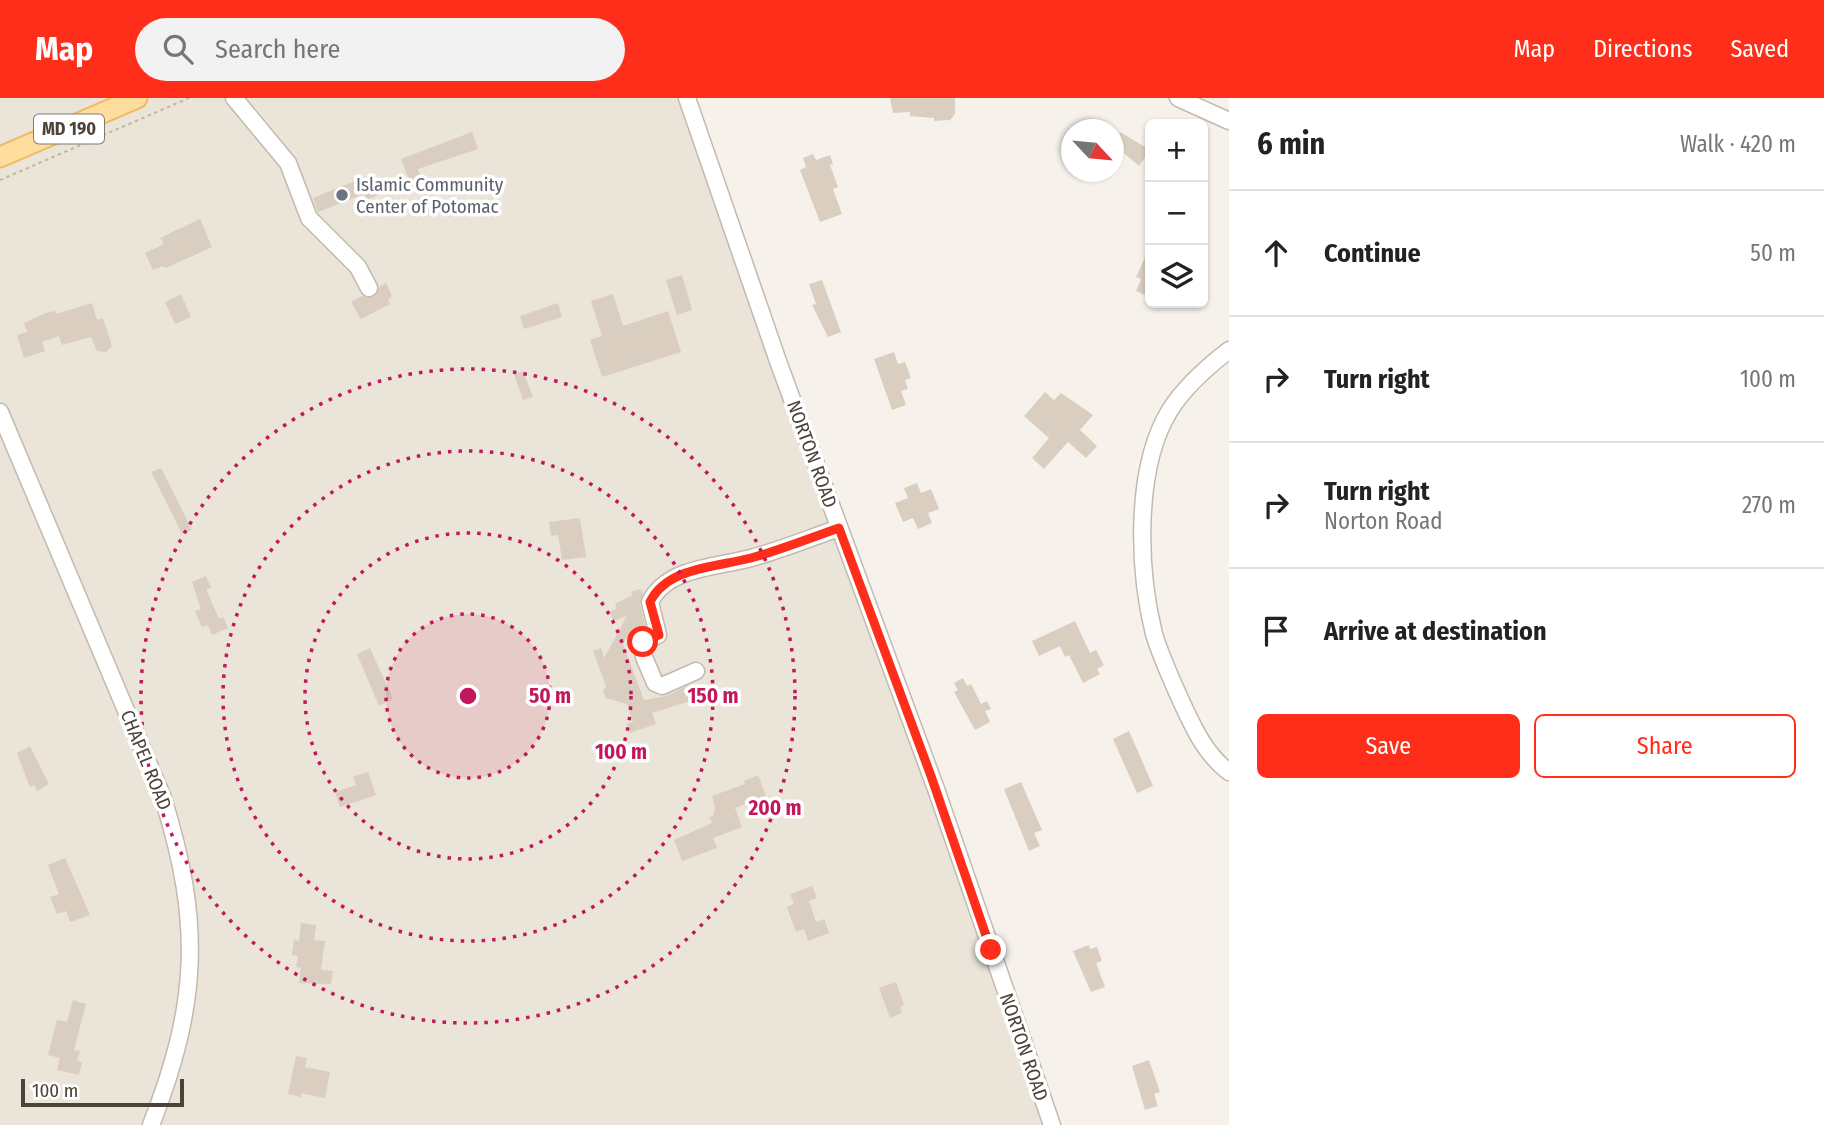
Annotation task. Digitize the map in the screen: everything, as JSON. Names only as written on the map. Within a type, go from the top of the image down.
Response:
[{"type":"main road","name":"MD 190","points":[[0,157],[137,98]]},
{"type":"street","points":[[234,98],[288,163],[309,218],[358,267],[369,289]]},
{"type":"street","name":"NORTON ROAD","points":[[687,98],[839,528],[936,789],[1052,1125]]},
{"type":"street","points":[[1178,98],[1229,121]]},
{"type":"street","points":[[1229,350],[1199,374],[1170,411],[1153,451],[1144,505],[1143,545],[1147,597],[1155,636],[1195,730],[1214,761],[1229,772]]},
{"type":"street","name":"CHAPEL ROAD","points":[[0,412],[163,798],[178,847],[188,911],[190,979],[184,1026],[151,1125]]},
{"type":"street","points":[[696,671],[662,686],[655,683],[644,657],[643,642],[659,635],[650,602],[655,591],[676,578],[751,558],[839,528]]},
{"type":"path","points":[[0,180],[189,98]]},
{"type":"shaded area","points":[[0,98],[687,98],[1052,1125],[0,1125]]},
{"type":"building","points":[[890,98],[955,98],[955,114],[950,120],[934,121],[934,118],[910,116],[910,112],[893,113]]},
{"type":"building","points":[[472,132],[478,149],[418,169],[425,187],[413,191],[401,159]]},
{"type":"building","points":[[1124,134],[1145,147],[1145,157],[1139,166],[1124,153]]},
{"type":"building","points":[[813,154],[816,160],[830,155],[833,164],[830,165],[838,187],[833,189],[842,214],[820,222],[800,170],[806,167],[803,158]]},
{"type":"building","name":"Islamic Community Center of Potomac","points":[[370,175],[378,195],[366,200],[364,194],[318,212],[313,198]]},
{"type":"building","points":[[200,219],[212,247],[166,268],[163,266],[153,270],[145,253],[164,244],[160,238]]},
{"type":"building","points":[[1145,258],[1145,295],[1136,291],[1141,279],[1136,277]]},
{"type":"building","points":[[682,275],[692,310],[677,315],[666,280]]},
{"type":"building","points":[[822,280],[841,332],[828,337],[812,305],[816,304],[809,284]]},
{"type":"building","points":[[386,283],[392,296],[388,299],[390,304],[361,319],[351,302],[362,296],[374,297],[379,287]]},
{"type":"building","points":[[181,294],[191,317],[175,324],[165,302]]},
{"type":"building","points":[[613,294],[623,326],[668,311],[681,352],[602,377],[590,340],[602,336],[591,301]]},
{"type":"building","points":[[92,303],[97,320],[103,318],[112,346],[106,352],[97,351],[91,337],[62,345],[59,336],[42,342],[45,351],[24,358],[17,335],[27,332],[24,323],[46,313],[55,311],[56,314]]},
{"type":"building","points":[[558,303],[562,317],[524,329],[520,316]]},
{"type":"building","points":[[894,352],[898,364],[905,362],[911,378],[905,380],[908,389],[901,391],[906,405],[892,410],[874,359]]},
{"type":"building","points":[[523,371],[533,397],[523,400],[514,374]]},
{"type":"building","points":[[1045,392],[1054,400],[1061,393],[1093,415],[1080,430],[1097,446],[1086,458],[1068,442],[1044,469],[1032,458],[1049,438],[1024,416]]},
{"type":"building","points":[[161,468],[192,530],[182,534],[151,472]]},
{"type":"building","points":[[917,483],[921,493],[931,489],[939,509],[928,513],[932,523],[918,529],[913,518],[903,522],[895,503],[908,498],[904,488]]},
{"type":"building","points":[[580,518],[586,557],[562,560],[558,535],[551,536],[549,522]]},
{"type":"building","points":[[206,576],[211,588],[206,589],[219,619],[223,617],[228,628],[212,635],[208,625],[202,627],[195,611],[201,609],[192,582]]},
{"type":"building","points":[[640,589],[643,594],[640,604],[646,629],[627,637],[623,644],[644,700],[666,696],[691,684],[697,699],[652,713],[656,724],[630,733],[627,724],[633,722],[627,704],[606,698],[603,691],[606,686],[593,651],[601,648],[604,658],[627,616],[613,621],[610,611],[617,609],[615,604],[633,595],[631,592]]},
{"type":"building","points":[[1075,621],[1090,653],[1096,650],[1104,665],[1097,669],[1100,674],[1083,683],[1069,655],[1065,657],[1060,646],[1039,656],[1032,641]]},
{"type":"building","points":[[370,648],[393,699],[379,706],[357,654]]},
{"type":"building","points":[[963,678],[967,686],[971,684],[981,704],[987,701],[991,709],[985,711],[990,722],[975,730],[954,692],[958,690],[954,683]]},
{"type":"building","points":[[1129,731],[1153,786],[1137,793],[1113,739]]},
{"type":"building","points":[[30,746],[49,784],[37,791],[34,785],[30,787],[17,753]]},
{"type":"building","points":[[368,772],[376,795],[340,807],[335,792],[356,785],[353,777]]},
{"type":"building","points":[[758,775],[766,796],[735,808],[742,827],[713,838],[717,848],[682,861],[674,840],[712,823],[710,817],[713,816],[715,808],[712,796],[745,784],[744,781]]},
{"type":"building","points":[[1021,782],[1042,830],[1034,833],[1040,846],[1029,851],[1004,789]]},
{"type":"building","points":[[65,858],[90,915],[70,922],[66,911],[57,914],[50,897],[59,894],[48,865]]},
{"type":"building","points":[[812,886],[817,898],[809,901],[816,922],[824,919],[829,933],[808,941],[804,929],[796,932],[787,907],[794,904],[790,894]]},
{"type":"building","points":[[301,923],[316,925],[314,940],[325,941],[321,970],[333,971],[331,984],[299,983],[301,968],[296,967],[298,956],[292,955],[294,940],[299,941]]},
{"type":"building","points":[[1089,945],[1090,949],[1097,947],[1102,961],[1096,963],[1105,987],[1091,992],[1073,951]]},
{"type":"building","points":[[896,982],[904,1005],[900,1007],[902,1013],[890,1018],[879,988]]},
{"type":"building","points":[[73,1000],[86,1004],[74,1050],[80,1051],[77,1061],[82,1062],[79,1075],[57,1070],[60,1058],[48,1055],[57,1020],[67,1022]]},
{"type":"building","points":[[296,1056],[307,1058],[305,1067],[330,1072],[325,1098],[301,1093],[301,1097],[288,1094]]},
{"type":"building","points":[[1149,1060],[1160,1092],[1154,1094],[1158,1106],[1145,1110],[1132,1066]]},
{"type":"place","name":"Islamic Community Center of Potomac","points":[[342,195]]},
{"type":"route","points":[[643,642],[659,635],[650,602],[655,591],[676,578],[707,567],[751,558],[839,528],[931,776],[991,950]]}]
